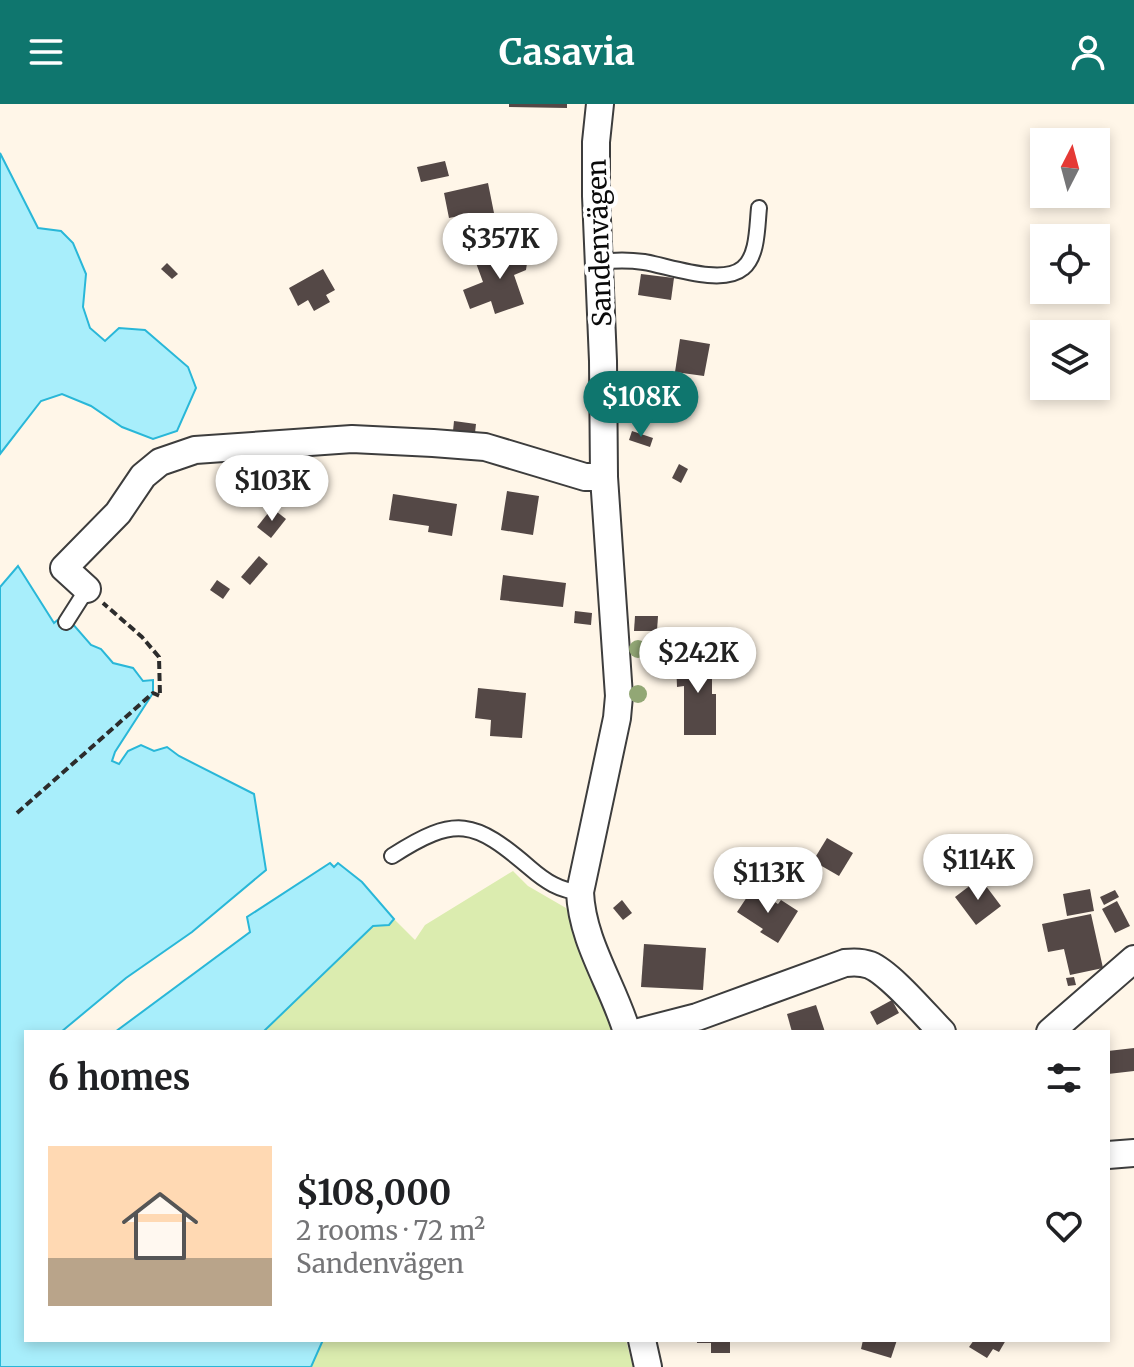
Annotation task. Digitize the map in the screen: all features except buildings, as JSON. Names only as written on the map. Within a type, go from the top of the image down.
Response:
[{"type":"street","name":"Sandenvägen","points":[[600,104],[596,196],[604,477],[619,696],[580,892],[583,919],[626,1030]]},
{"type":"street","points":[[87,589],[64,568],[118,513],[143,476],[160,462],[195,450],[352,439],[433,443],[485,447],[585,477],[604,477]]},
{"type":"street","points":[[1052,1030],[1134,959]]},
{"type":"street","points":[[647,1030],[697,1017],[845,963],[856,962],[869,964],[881,971],[940,1030]]},
{"type":"street","points":[[1110,1155],[1134,1153]]},
{"type":"street","points":[[642,1342],[648,1367]]},
{"type":"lane","points":[[600,262],[620,260],[712,275],[733,273],[744,268],[750,259],[756,241],[759,208]]},
{"type":"lane","points":[[66,622],[87,589]]},
{"type":"lane","points":[[392,856],[424,835],[460,828],[481,832],[501,843],[551,884],[580,892]]},
{"type":"path","points":[[17,813],[153,693],[160,696],[159,657],[142,637],[87,589]]},
{"type":"green space","points":[[513,871],[528,886],[566,908],[575,922],[616,1030],[265,1030],[373,926],[388,925],[394,919],[415,940],[425,925]]},
{"type":"green space","points":[[322,1342],[627,1342],[633,1367],[311,1367]]},
{"type":"water","points":[[0,153],[38,228],[61,231],[73,243],[86,274],[83,307],[90,328],[105,341],[119,328],[145,330],[188,367],[196,388],[177,431],[153,439],[122,427],[91,406],[62,394],[41,401],[0,454]]},
{"type":"water","points":[[18,566],[54,623],[60,618],[72,623],[91,645],[101,649],[113,663],[133,668],[143,681],[153,680],[153,693],[112,761],[119,764],[128,751],[141,745],[154,751],[167,747],[254,794],[266,870],[192,932],[126,978],[63,1030],[24,1030],[24,1342],[322,1342],[311,1367],[0,1367],[0,587]]},
{"type":"water","points":[[330,863],[334,867],[338,863],[362,882],[394,919],[389,925],[373,926],[265,1030],[118,1030],[250,932],[247,917]]}]
